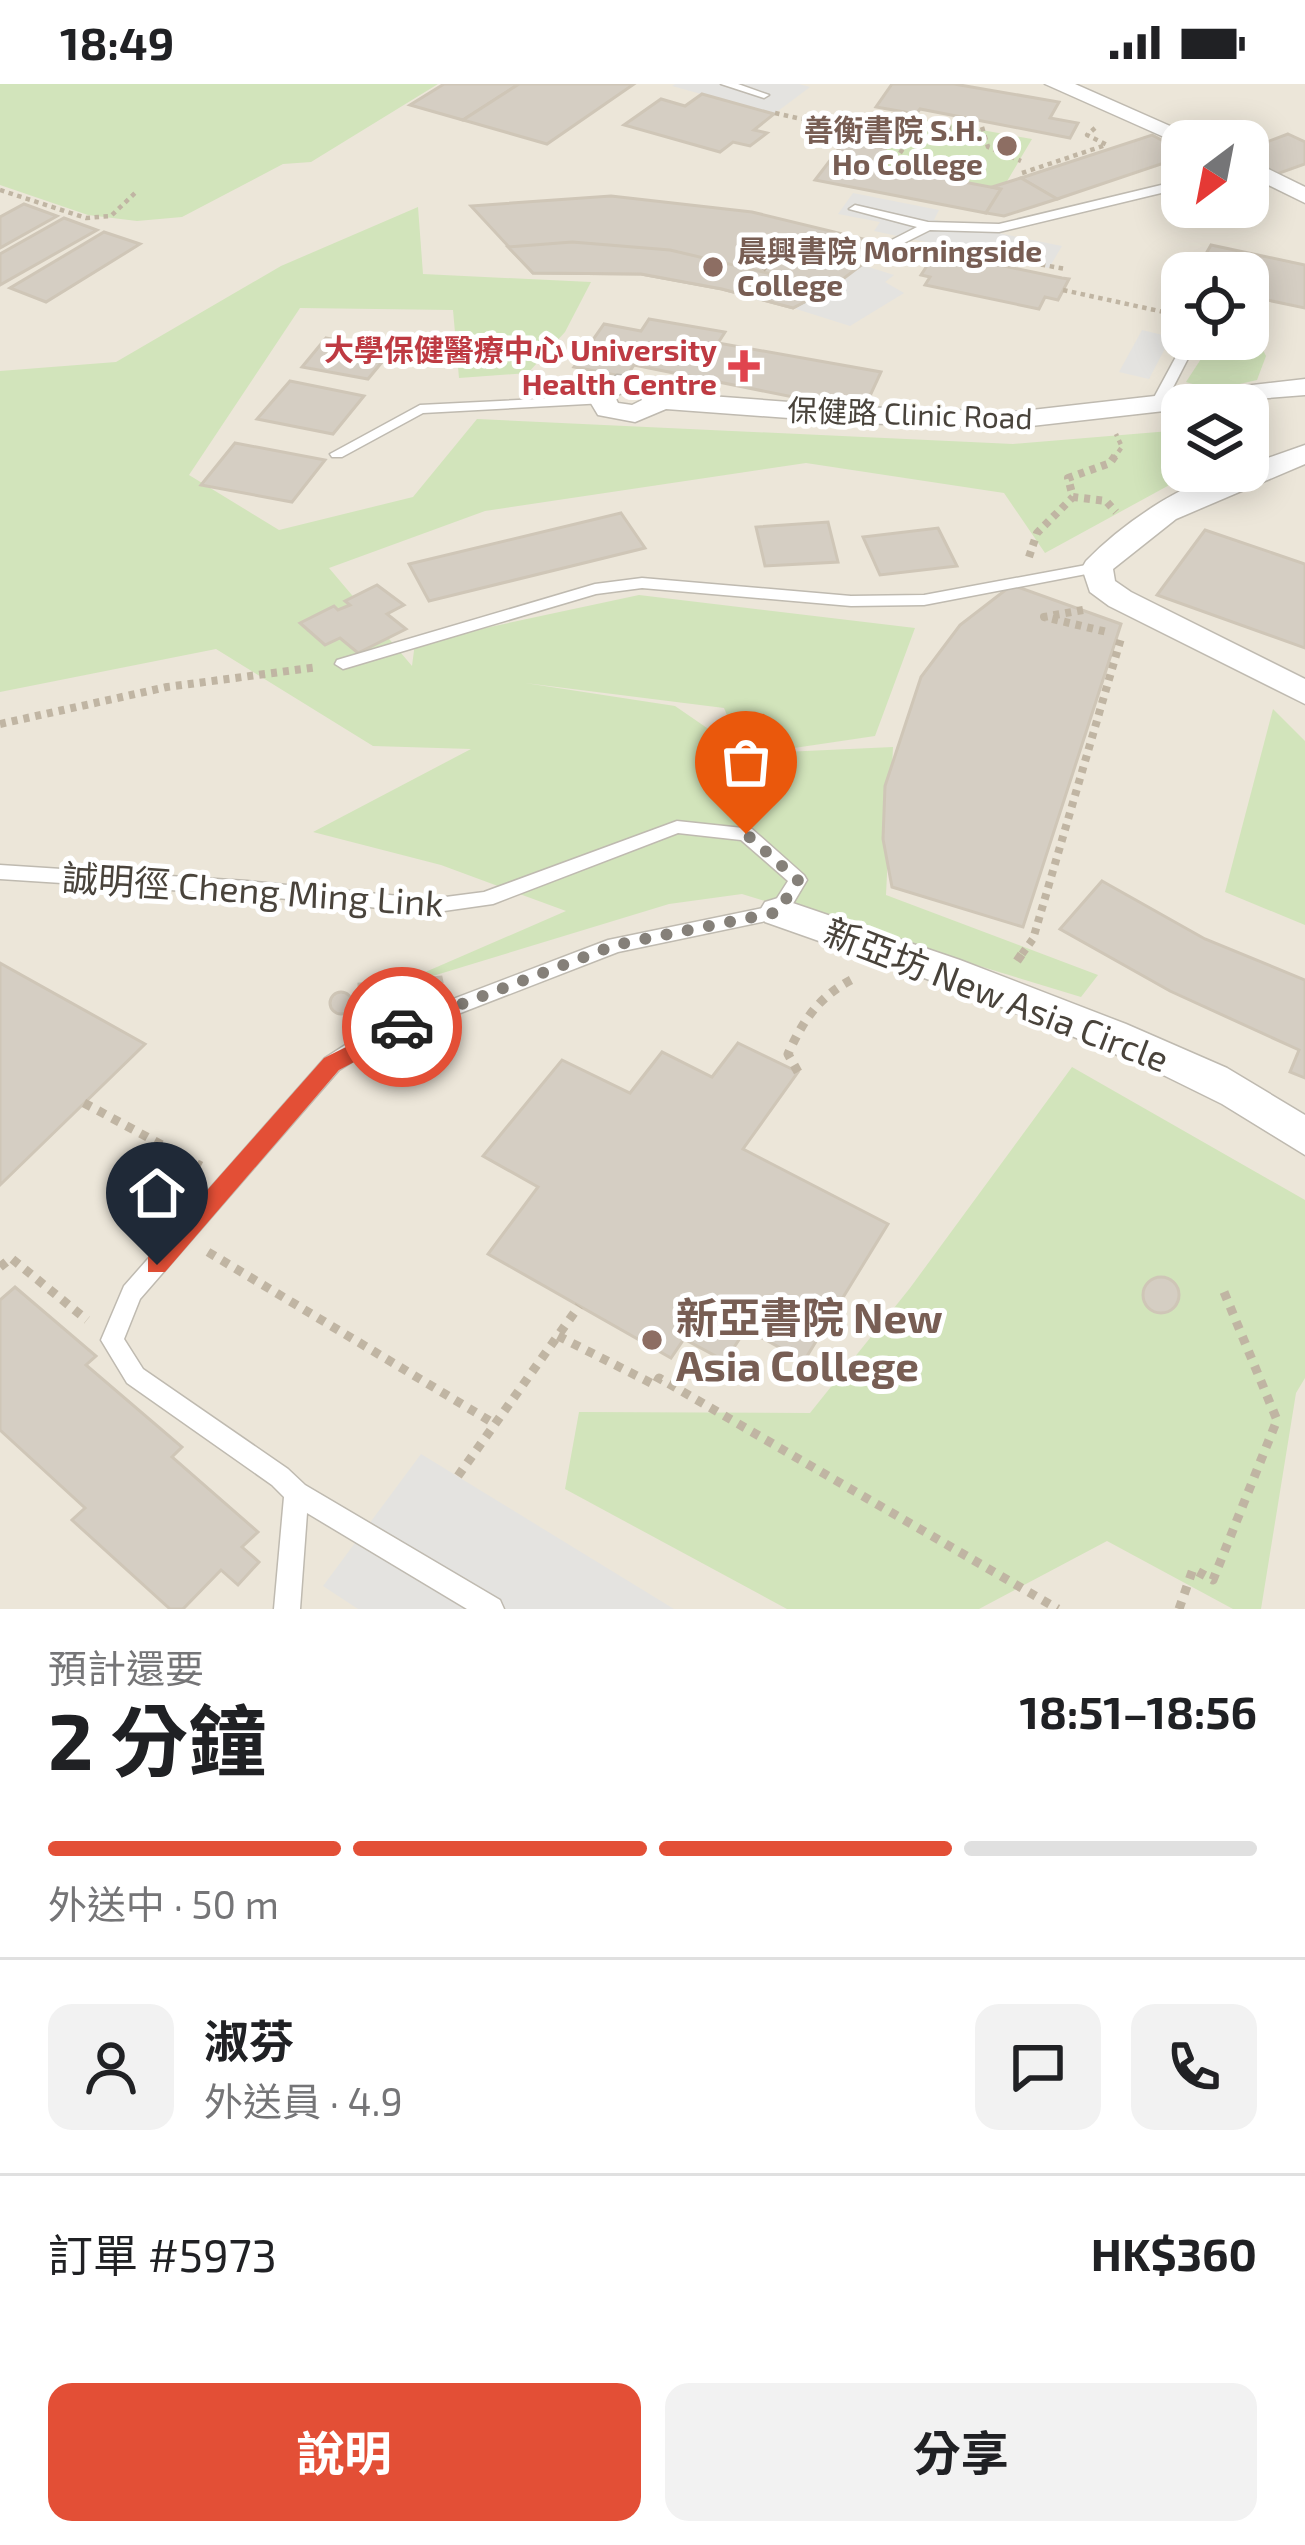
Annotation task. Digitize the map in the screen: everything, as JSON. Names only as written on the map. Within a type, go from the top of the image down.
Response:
[{"type":"street","points":[[1056,84],[1161,128]]},
{"type":"street","points":[[1269,177],[1305,196]]},
{"type":"street","name":"保健路 Clinic Road","points":[[600,400],[610,386],[626,382],[652,388],[658,400],[975,421],[1305,387]]},
{"type":"street","points":[[1305,454],[1228,484],[1135,533],[1097,568],[1100,585],[1120,598],[1305,693]]},
{"type":"street","name":"新亞坊 New Asia Circle","points":[[778,912],[998,987],[1184,1066],[1271,1111],[1305,1138]]},
{"type":"lane","points":[[726,84],[764,94]]},
{"type":"lane","points":[[855,209],[928,226],[971,229],[1023,225],[1161,189]]},
{"type":"lane","points":[[882,250],[928,226]]},
{"type":"lane","points":[[1158,403],[1181,360]]},
{"type":"lane","name":"保健路 Clinic Road","points":[[337,454],[420,409],[600,400]]},
{"type":"lane","points":[[343,664],[596,589],[642,583],[851,602],[924,600],[1097,568]]},
{"type":"lane","name":"誠明徑 Cheng Ming Link","points":[[0,872],[430,906],[486,899],[677,826],[746,834],[798,880],[778,912]]},
{"type":"lane","name":"新亞坊 New Asia Circle","points":[[112,1340],[132,1293],[332,1064],[371,1040],[615,945],[778,912]]},
{"type":"lane","points":[[112,1340],[135,1376],[296,1493],[490,1609]]},
{"type":"lane","points":[[286,1609],[296,1493]]},
{"type":"path","points":[[776,113],[895,140]]},
{"type":"path","points":[[877,114],[880,119],[909,124]]},
{"type":"path","points":[[900,153],[920,123],[982,130],[991,149],[1021,161]]},
{"type":"path","points":[[1022,173],[1107,145]]},
{"type":"path","points":[[0,190],[86,218],[111,216],[136,192]]},
{"type":"path","points":[[763,270],[779,252]]},
{"type":"path","points":[[1032,263],[1066,269]]},
{"type":"path","points":[[1064,290],[1161,311]]},
{"type":"path","points":[[1073,497],[1068,478],[1111,463],[1122,447],[1112,427]]},
{"type":"path","points":[[1073,497],[1106,501],[1135,533]]},
{"type":"path","points":[[1030,548],[1037,533],[1073,497]]},
{"type":"path","points":[[1034,939],[1123,635],[1043,617],[1085,610]]},
{"type":"path","points":[[0,724],[167,687],[343,664]]},
{"type":"path","points":[[798,1072],[788,1054],[804,1017],[830,988],[908,956]]},
{"type":"path","points":[[84,1103],[229,1181]]},
{"type":"path","points":[[181,1237],[495,1424]]},
{"type":"path","points":[[0,1267],[11,1258],[112,1340]]},
{"type":"path","points":[[1179,1609],[1193,1569],[1213,1580],[1277,1420],[1223,1292]]},
{"type":"path","points":[[458,1476],[579,1306]]},
{"type":"path","points":[[558,1336],[655,1385],[659,1378],[1058,1609]]},
{"type":"shaded area","points":[[0,84],[1305,84],[1305,1609],[0,1609]]},
{"type":"shaded area","points":[[672,86],[810,87],[774,114]]},
{"type":"shaded area","points":[[853,193],[939,210],[934,220],[1062,246],[1049,268],[874,231],[880,222],[838,214]]},
{"type":"shaded area","points":[[862,265],[894,275],[885,282],[904,293],[850,326],[793,308]]},
{"type":"shaded area","points":[[1142,330],[1161,335],[1161,356],[1149,379],[1119,372]]},
{"type":"shaded area","points":[[421,1454],[674,1609],[358,1609],[323,1586]]},
{"type":"green space","points":[[0,84],[438,84],[311,162],[283,164],[182,217],[137,221],[88,215],[0,185]]},
{"type":"green space","points":[[909,117],[1032,139],[1006,183],[992,187],[874,165]]},
{"type":"green space","points":[[418,207],[423,274],[591,282],[565,332],[528,373],[459,378],[453,310],[300,308],[189,475],[279,530],[413,497],[477,419],[1013,444],[1161,432],[1161,490],[1045,553],[1004,493],[806,463],[485,511],[329,568],[412,666],[415,643],[639,595],[915,628],[875,736],[761,753],[893,747],[886,895],[1098,975],[1081,997],[742,894],[669,904],[377,993],[566,911],[441,865],[313,832],[471,749],[373,746],[216,649],[0,692],[0,371],[116,362],[281,266]],"holes":[[[525,683],[724,708],[742,752],[675,706]]]},
{"type":"green space","points":[[1200,360],[1264,360],[1257,380],[1186,382]]},
{"type":"green space","points":[[1273,709],[1305,741],[1305,925],[1225,892]]},
{"type":"green space","points":[[1072,1067],[1305,1200],[1305,1378],[1296,1393],[1261,1609],[1233,1609],[1107,1541],[979,1609],[787,1609],[565,1489],[579,1412],[810,1413],[910,1288]]},
{"type":"building","points":[[444,84],[519,84],[463,120],[410,105]]},
{"type":"building","points":[[519,84],[634,84],[547,144],[463,120]]},
{"type":"building","points":[[892,84],[954,84],[1059,102],[1050,118],[1078,123],[1070,138],[920,109],[916,114],[876,107]]},
{"type":"building","points":[[702,94],[774,114],[754,130],[767,133],[750,146],[733,142],[720,152],[624,125],[661,99],[685,106]]},
{"type":"building","points":[[1288,134],[1305,142],[1305,164],[1277,174],[1269,170],[1269,141]]},
{"type":"building","points":[[1152,135],[1161,140],[1161,164],[1057,199],[1021,178]]},
{"type":"building","points":[[845,141],[886,148],[874,165],[1001,189],[986,213],[815,180]]},
{"type":"building","points":[[1021,178],[1057,199],[1004,216],[986,213],[1001,189],[992,187]]},
{"type":"building","name":"晨興書院 Morningside College","points":[[611,196],[752,212],[888,245],[831,288],[793,308],[641,274],[533,273],[471,206]]},
{"type":"building","points":[[24,204],[57,216],[0,248],[0,217]]},
{"type":"building","points":[[64,218],[97,230],[0,285],[0,254]]},
{"type":"building","points":[[104,232],[140,244],[46,302],[10,288]]},
{"type":"building","points":[[572,242],[670,250],[831,288],[793,308],[641,274],[533,273],[508,247]]},
{"type":"building","points":[[1211,245],[1244,252],[1207,252]]},
{"type":"building","points":[[936,252],[1069,279],[1058,300],[1045,297],[1039,309],[925,285],[930,277],[921,275]]},
{"type":"building","points":[[1269,257],[1305,265],[1305,308],[1269,300]]},
{"type":"building","name":"大學保健醫療中心 University Health Centre","points":[[649,319],[725,332],[718,343],[881,372],[863,411],[634,365],[626,377],[574,367],[604,324],[641,331]]},
{"type":"building","points":[[326,338],[392,350],[368,379],[302,367]]},
{"type":"building","points":[[290,381],[364,396],[333,434],[257,419]]},
{"type":"building","points":[[235,443],[325,460],[292,502],[201,485]]},
{"type":"building","points":[[621,513],[645,548],[429,601],[409,564]]},
{"type":"building","points":[[828,522],[838,562],[765,566],[756,527]]},
{"type":"building","points":[[938,528],[957,566],[880,575],[863,537]]},
{"type":"building","points":[[1205,530],[1305,564],[1305,648],[1157,595]]},
{"type":"building","points":[[377,585],[404,605],[387,614],[406,629],[358,653],[340,638],[325,645],[300,623],[334,606],[338,610],[350,605],[345,601]]},
{"type":"building","points":[[1012,585],[1121,624],[1023,927],[892,887],[883,839],[885,786],[921,677],[960,625]]},
{"type":"building","points":[[1102,881],[1205,939],[1305,980],[1305,1078],[1290,1072],[1299,1050],[1170,991],[1060,929]]},
{"type":"building","points":[[0,963],[145,1044],[0,1185]]},
{"type":"building","points":[[441,977],[442,982],[360,1013],[359,984]]},
{"type":"building","points":[[341,992],[352,1003],[341,1014],[330,1003]]},
{"type":"building","points":[[738,1043],[798,1072],[743,1149],[888,1224],[804,1361],[746,1329],[725,1361],[684,1339],[671,1358],[488,1254],[538,1187],[483,1156],[562,1060],[630,1093],[662,1052],[712,1077]]},
{"type":"building","points":[[1161,1277],[1174,1282],[1179,1295],[1174,1308],[1161,1313],[1148,1308],[1143,1295],[1148,1282]]},
{"type":"building","points":[[15,1287],[96,1356],[86,1365],[182,1447],[172,1457],[258,1532],[242,1547],[259,1562],[238,1585],[221,1570],[183,1609],[170,1609],[72,1520],[85,1508],[0,1430],[0,1300]]},
{"type":"way so far","points":[[402,1027],[615,945],[778,912],[798,880],[746,834]]},
{"type":"place","name":"善衡書院 S.H. Ho College","points":[[1007,146]]},
{"type":"place","name":"晨興書院 Morningside College","points":[[713,267]]},
{"type":"place","name":"大學保健醫療中心 University Health Centre","points":[[744,366]]},
{"type":"place","name":"新亞書院 New Asia College","points":[[652,1340]]},
{"type":"route","points":[[157,1265],[332,1064],[402,1027]]}]
